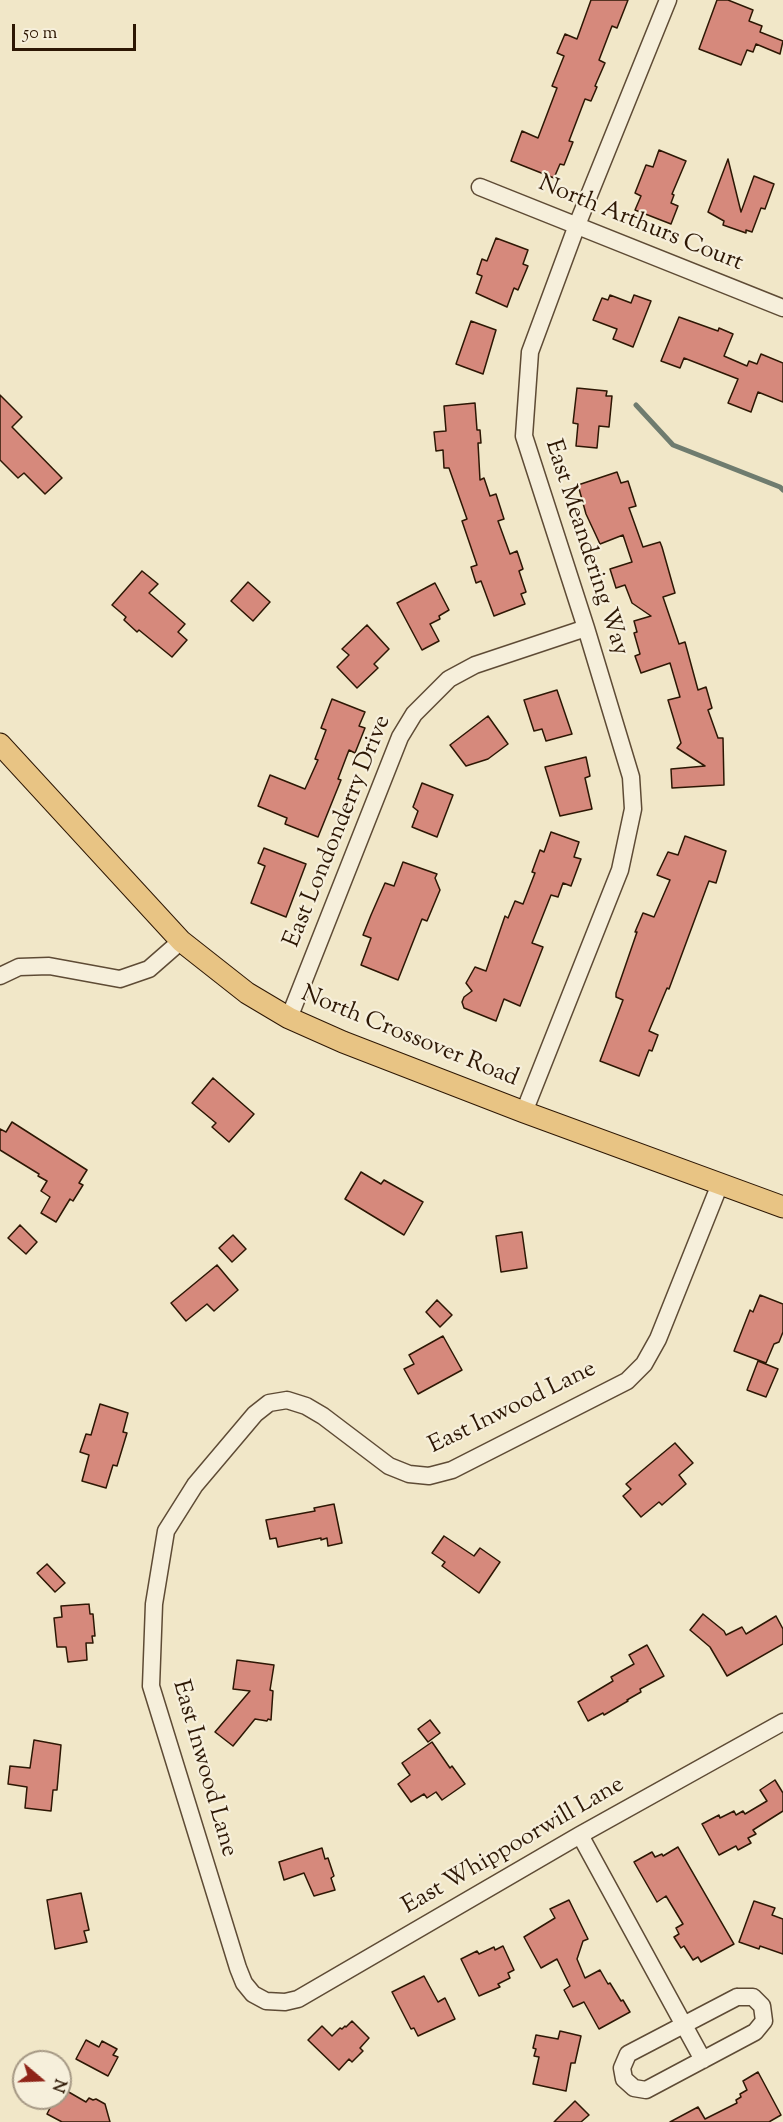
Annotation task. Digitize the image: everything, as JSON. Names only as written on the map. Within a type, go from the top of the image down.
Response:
[{"type":"main road","name":"North Crossover Road","points":[[0,744],[181,941],[247,993],[289,1018],[343,1042],[525,1112],[783,1207]]},
{"type":"street","name":"East Meandering Way","points":[[525,1112],[620,870],[633,809],[631,777],[524,436],[530,352],[577,225],[668,0]]},
{"type":"street","name":"North Arthurs Court","points":[[480,187],[783,308]]},
{"type":"street","name":"East Londonderry Drive","points":[[289,1018],[400,737],[414,714],[449,679],[475,665],[586,628]]},
{"type":"street","points":[[0,976],[19,967],[49,966],[120,979],[149,969],[181,941]]},
{"type":"street","name":"East Inwood Lane","points":[[266,2001],[253,1994],[244,1983],[238,1968],[151,1686],[154,1604],[166,1531],[195,1485],[255,1414],[269,1403],[287,1400],[306,1406],[323,1416],[389,1466],[409,1474],[429,1476],[452,1470],[627,1381],[644,1364],[658,1339],[720,1184]]},
{"type":"street","name":"East Whippoorwill Lane","points":[[266,2001],[285,2002],[298,1999],[580,1835],[783,1722]]},
{"type":"street","points":[[580,1835],[703,2060]]},
{"type":"street","points":[[737,1997],[753,1997],[762,2006],[764,2021],[755,2032],[703,2060],[646,2090],[634,2088],[624,2079],[622,2067],[628,2054],[737,1997]]},
{"type":"building","points":[[591,0],[628,0],[617,28],[612,26],[599,60],[605,63],[595,86],[597,87],[591,101],[585,99],[569,141],[573,142],[564,165],[560,164],[554,178],[511,161],[522,131],[538,138],[557,88],[552,86],[564,56],[557,53],[565,34],[577,39]]},
{"type":"building","points":[[717,0],[728,0],[753,10],[749,21],[762,26],[760,32],[783,41],[780,54],[756,44],[753,52],[747,50],[741,65],[699,49]]},
{"type":"building","points":[[659,150],[686,161],[672,194],[674,195],[671,203],[678,206],[671,224],[635,210],[641,196],[635,193],[646,165],[653,167]]},
{"type":"building","points":[[728,159],[741,212],[754,176],[774,184],[765,209],[761,208],[752,232],[746,230],[746,233],[723,225],[724,221],[708,212]]},
{"type":"building","points":[[496,238],[528,250],[523,264],[528,266],[518,290],[514,288],[507,307],[476,293],[482,276],[477,274],[482,259],[487,261]]},
{"type":"building","points":[[610,295],[631,303],[634,295],[651,301],[633,347],[613,339],[617,329],[593,320],[602,298],[608,300]]},
{"type":"building","points":[[679,317],[733,334],[724,356],[747,366],[749,361],[757,364],[761,354],[783,363],[783,402],[758,392],[751,412],[728,403],[738,379],[684,358],[680,368],[661,361]]},
{"type":"building","points":[[471,321],[496,330],[483,374],[456,364]]},
{"type":"building","points":[[577,388],[607,391],[606,396],[612,396],[609,427],[599,426],[597,448],[576,446],[578,424],[573,423]]},
{"type":"building","points":[[0,395],[22,417],[12,427],[62,478],[45,494],[24,473],[18,478],[0,460]]},
{"type":"building","points":[[475,403],[477,430],[480,430],[481,443],[478,443],[480,480],[484,478],[490,496],[496,494],[504,519],[498,521],[510,554],[517,551],[523,569],[519,571],[526,592],[521,594],[525,604],[494,616],[481,581],[476,583],[471,567],[477,565],[462,521],[467,519],[449,468],[444,468],[443,450],[436,451],[434,432],[446,431],[444,406]]},
{"type":"building","points":[[617,472],[621,483],[628,481],[636,506],[629,508],[643,547],[660,542],[662,547],[675,593],[663,597],[679,644],[685,642],[698,690],[706,687],[712,708],[708,710],[718,738],[723,738],[724,785],[672,788],[671,769],[705,766],[677,748],[681,743],[668,700],[680,697],[670,663],[641,673],[635,656],[640,654],[634,633],[637,632],[634,621],[651,616],[632,603],[625,585],[616,588],[610,569],[632,562],[623,535],[600,544],[586,514],[578,485]]},
{"type":"building","points":[[142,571],[158,584],[149,593],[185,624],[178,632],[187,640],[172,657],[139,630],[137,632],[124,620],[126,617],[112,605]]},
{"type":"building","points":[[248,582],[270,602],[253,621],[231,601]]},
{"type":"building","points":[[435,583],[449,610],[439,616],[440,619],[430,624],[439,641],[422,650],[397,603]]},
{"type":"building","points":[[367,625],[389,649],[374,664],[378,668],[357,688],[337,667],[349,655],[342,649]]},
{"type":"building","points":[[557,690],[572,734],[546,741],[542,729],[534,731],[524,700]]},
{"type":"building","points":[[332,699],[365,712],[359,726],[365,728],[355,753],[349,750],[338,779],[341,780],[318,837],[285,824],[287,818],[258,806],[270,775],[305,789],[318,760],[315,759],[326,730],[321,728]]},
{"type":"building","points":[[488,716],[508,744],[488,759],[466,766],[450,745]]},
{"type":"building","points":[[586,757],[590,776],[585,778],[592,809],[560,816],[545,767]]},
{"type":"building","points":[[422,783],[453,795],[437,837],[412,827],[418,811],[413,807]]},
{"type":"building","points":[[551,832],[579,842],[574,857],[581,859],[571,886],[563,883],[558,897],[551,895],[532,943],[543,947],[520,1006],[504,999],[496,1021],[464,1008],[462,1002],[464,997],[472,991],[466,983],[475,967],[486,971],[505,916],[508,918],[515,901],[523,904],[535,873],[532,872],[540,850],[544,852]]},
{"type":"building","points":[[685,836],[726,851],[716,883],[709,881],[669,989],[667,988],[649,1031],[658,1035],[652,1051],[649,1050],[639,1076],[600,1061],[623,1000],[616,997],[616,993],[637,932],[635,932],[643,913],[654,917],[670,880],[657,875],[668,852],[678,855]]},
{"type":"building","points":[[264,848],[306,864],[286,917],[251,903],[265,866],[258,863]]},
{"type":"building","points":[[403,862],[437,874],[435,878],[440,890],[427,921],[422,919],[398,980],[361,965],[371,938],[363,935],[371,915],[385,883],[394,886]]},
{"type":"building","points":[[213,1078],[254,1114],[229,1142],[212,1127],[216,1123],[192,1103]]},
{"type":"building","points":[[12,1122],[87,1170],[79,1183],[83,1185],[73,1201],[70,1199],[56,1222],[41,1213],[50,1197],[41,1191],[47,1181],[0,1150],[0,1129],[6,1132]]},
{"type":"building","points":[[361,1172],[381,1184],[384,1180],[423,1202],[404,1235],[345,1199]]},
{"type":"building","points":[[20,1225],[37,1242],[26,1254],[8,1238]]},
{"type":"building","points":[[522,1232],[527,1268],[501,1272],[496,1236]]},
{"type":"building","points":[[233,1235],[246,1249],[232,1262],[219,1248]]},
{"type":"building","points":[[217,1265],[238,1290],[214,1311],[207,1304],[186,1321],[171,1303]]},
{"type":"building","points":[[760,1295],[783,1304],[783,1332],[779,1342],[774,1344],[766,1363],[734,1351],[750,1310],[753,1312]]},
{"type":"building","points":[[437,1300],[452,1315],[440,1327],[426,1312]]},
{"type":"building","points":[[443,1336],[462,1370],[418,1394],[404,1369],[414,1364],[409,1355]]},
{"type":"building","points":[[758,1361],[778,1369],[766,1397],[747,1390]]},
{"type":"building","points":[[100,1404],[128,1413],[123,1432],[127,1433],[117,1466],[113,1465],[106,1488],[82,1481],[89,1455],[80,1452],[86,1434],[91,1435]]},
{"type":"building","points":[[675,1443],[693,1463],[679,1475],[686,1484],[662,1505],[659,1502],[641,1517],[623,1496],[631,1489],[626,1484]]},
{"type":"building","points":[[334,1504],[342,1543],[328,1546],[327,1538],[321,1540],[321,1538],[278,1547],[276,1538],[270,1539],[266,1520],[315,1511],[314,1508]]},
{"type":"building","points":[[444,1536],[474,1556],[480,1548],[500,1562],[479,1593],[442,1566],[445,1562],[432,1553]]},
{"type":"building","points":[[47,1564],[65,1583],[55,1592],[37,1573]]},
{"type":"building","points":[[89,1604],[90,1614],[93,1614],[95,1636],[92,1636],[93,1643],[86,1643],[87,1660],[68,1662],[66,1647],[57,1647],[54,1618],[62,1617],[61,1606]]},
{"type":"building","points":[[703,1614],[726,1635],[742,1627],[746,1634],[776,1616],[783,1629],[783,1644],[727,1676],[710,1647],[690,1630]]},
{"type":"building","points":[[647,1645],[664,1676],[640,1689],[641,1692],[628,1701],[588,1721],[578,1702],[613,1681],[611,1677],[634,1664],[629,1655]]},
{"type":"building","points":[[237,1660],[274,1665],[270,1690],[273,1691],[271,1720],[255,1719],[233,1746],[215,1732],[250,1691],[233,1689]]},
{"type":"building","points":[[430,1720],[440,1733],[428,1742],[418,1729]]},
{"type":"building","points":[[34,1740],[61,1745],[57,1790],[53,1790],[51,1811],[25,1808],[27,1787],[8,1784],[10,1766],[30,1768]]},
{"type":"building","points":[[432,1742],[450,1768],[452,1766],[465,1784],[442,1800],[436,1792],[427,1798],[424,1794],[411,1802],[398,1784],[410,1775],[402,1763]]},
{"type":"building","points":[[775,1780],[783,1793],[783,1811],[753,1830],[756,1834],[748,1838],[751,1843],[738,1850],[736,1846],[719,1855],[702,1824],[719,1815],[720,1818],[734,1811],[736,1815],[743,1811],[745,1814],[767,1801],[760,1790]]},
{"type":"building","points":[[678,1847],[734,1944],[701,1962],[698,1957],[693,1960],[684,1946],[681,1948],[674,1937],[679,1934],[676,1928],[683,1924],[666,1896],[657,1902],[634,1862],[652,1852],[655,1857],[662,1854],[663,1856]]},
{"type":"building","points":[[322,1848],[334,1876],[331,1878],[335,1890],[314,1896],[304,1873],[284,1880],[279,1862]]},
{"type":"building","points":[[81,1893],[89,1930],[84,1931],[87,1942],[55,1949],[47,1900]]},
{"type":"building","points":[[569,1900],[588,1939],[583,1941],[577,1959],[585,1978],[600,1970],[630,2012],[599,2029],[584,2002],[573,2007],[564,1990],[570,1986],[557,1959],[541,1968],[524,1937],[555,1918],[550,1909]]},
{"type":"building","points":[[754,1901],[775,1908],[772,1915],[783,1919],[783,1954],[739,1942]]},
{"type":"building","points":[[503,1946],[514,1970],[508,1973],[510,1978],[498,1984],[500,1987],[479,1996],[461,1959],[477,1951],[479,1954],[494,1947],[495,1950]]},
{"type":"building","points":[[424,1976],[438,2002],[445,1998],[455,2019],[418,2036],[414,2028],[411,2029],[392,1992]]},
{"type":"building","points":[[352,2021],[369,2038],[360,2048],[363,2051],[352,2062],[349,2059],[339,2070],[308,2040],[322,2026],[332,2036]]},
{"type":"building","points":[[560,2031],[581,2036],[575,2063],[571,2063],[566,2091],[533,2084],[539,2057],[534,2056],[536,2035],[558,2039]]},
{"type":"building","points":[[86,2040],[99,2047],[102,2041],[117,2049],[113,2055],[118,2057],[108,2076],[76,2059]]},
{"type":"building","points":[[758,2072],[781,2115],[769,2122],[670,2122],[698,2107],[705,2119],[737,2103],[736,2100],[741,2097],[740,2094],[747,2090],[743,2081]]},
{"type":"building","points":[[72,2094],[86,2102],[89,2098],[105,2104],[110,2122],[62,2122],[47,2114],[49,2110],[72,2110]]},
{"type":"building","points":[[575,2101],[589,2115],[581,2122],[554,2122]]},
{"type":"waterway","points":[[636,405],[673,445],[783,490]]}]
